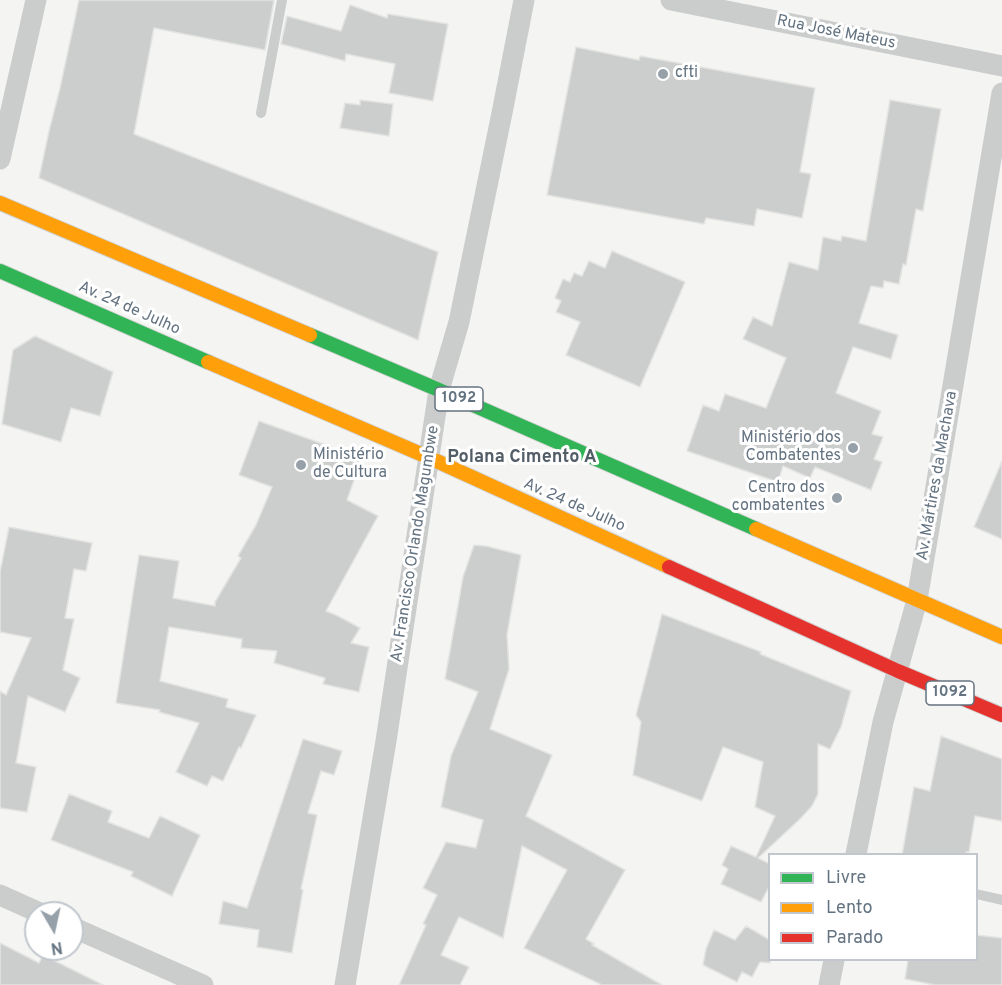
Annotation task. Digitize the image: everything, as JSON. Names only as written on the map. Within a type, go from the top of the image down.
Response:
[{"type":"main road","name":"1092","points":[[0,203],[440,390],[1002,636]]},
{"type":"main road","name":"Av. 24 de Julho","points":[[0,271],[430,458],[898,671],[1002,715]]},
{"type":"street","points":[[0,159],[36,0]]},
{"type":"street","name":"Av. Francisco Orlando Magumbwe","points":[[345,985],[386,741],[440,390],[459,322],[524,0]]},
{"type":"street","name":"Rua José Mateus","points":[[671,0],[1002,66]]},
{"type":"street","name":"Av. Mártires da Machava","points":[[856,853],[883,722],[917,600],[1002,93]]},
{"type":"street","points":[[0,896],[24,906]]},
{"type":"street","points":[[84,932],[203,985]]},
{"type":"street","points":[[828,985],[834,961]]},
{"type":"lane","points":[[261,113],[282,0]]},
{"type":"lane","points":[[978,894],[1002,900]]},
{"type":"building","points":[[79,0],[274,0],[265,50],[154,28],[134,134],[438,252],[418,340],[39,178]]},
{"type":"building","points":[[350,5],[387,18],[388,14],[448,24],[433,101],[389,93],[395,64],[346,54],[345,61],[281,44],[287,16],[341,31]]},
{"type":"building","points":[[576,47],[639,60],[640,56],[815,88],[800,172],[811,174],[802,218],[757,209],[754,226],[706,218],[704,224],[547,195]]},
{"type":"building","points":[[360,100],[393,104],[389,136],[340,128],[345,103],[360,105]]},
{"type":"building","points":[[890,100],[941,109],[923,211],[916,209],[906,265],[903,264],[899,284],[884,281],[883,288],[871,286],[859,323],[898,335],[891,359],[853,347],[836,393],[881,411],[872,434],[883,437],[874,459],[882,462],[871,490],[815,467],[810,478],[783,466],[778,482],[687,451],[703,405],[719,411],[725,394],[766,408],[786,358],[743,339],[753,317],[772,326],[789,262],[818,270],[823,237],[841,241],[842,236],[866,241]]},
{"type":"building","points":[[612,251],[685,282],[640,387],[566,355],[580,322],[556,312],[561,301],[555,298],[563,279],[570,282],[574,273],[582,276],[589,261],[605,268]]},
{"type":"building","points":[[35,336],[113,372],[100,416],[71,408],[61,442],[2,424],[13,350]]},
{"type":"building","points":[[259,421],[362,458],[347,500],[378,516],[326,611],[360,628],[351,643],[369,647],[359,692],[323,684],[325,678],[274,663],[277,651],[241,648],[242,639],[169,627],[160,681],[228,699],[226,707],[256,715],[223,781],[212,776],[207,786],[176,772],[199,723],[159,712],[160,710],[116,703],[139,555],[179,561],[173,598],[215,606],[215,602],[241,558],[238,556],[256,525],[272,487],[239,475]]},
{"type":"building","points":[[1002,461],[1002,539],[974,527]]},
{"type":"building","points":[[9,527],[92,543],[86,571],[74,569],[65,618],[74,619],[63,670],[80,678],[65,712],[28,696],[16,763],[36,767],[27,812],[0,808],[0,691],[6,695],[31,638],[0,632],[0,572]]},
{"type":"building","points":[[474,545],[521,555],[507,635],[509,669],[490,729],[552,755],[526,816],[625,870],[586,939],[594,944],[592,945],[662,985],[602,985],[524,948],[567,870],[522,846],[503,938],[459,917],[441,955],[469,967],[460,985],[399,985],[437,895],[423,888],[446,842],[476,848],[483,820],[441,807],[451,756],[478,692],[445,679],[463,577]]},
{"type":"building","points":[[662,614],[761,652],[760,654],[851,691],[841,727],[830,749],[818,744],[818,794],[812,806],[758,858],[768,863],[768,889],[761,902],[721,884],[728,869],[722,865],[731,846],[756,857],[775,816],[755,807],[763,762],[723,747],[702,801],[633,775],[641,722],[636,715]]},
{"type":"building","points":[[941,736],[1002,759],[1002,821],[975,816],[969,852],[902,853],[914,787],[930,791]]},
{"type":"building","points":[[303,739],[342,751],[334,775],[321,771],[308,813],[317,815],[301,889],[303,890],[292,953],[257,947],[259,930],[219,924],[223,901],[247,908]]},
{"type":"building","points":[[69,794],[112,811],[108,822],[149,838],[160,816],[200,835],[172,896],[131,876],[133,872],[51,840]]},
{"type":"building","points":[[746,926],[768,939],[768,961],[770,961],[770,963],[760,962],[752,977],[742,972],[737,982],[703,965],[706,949],[714,930],[735,940]]},
{"type":"building","points":[[978,935],[1002,938],[1002,985],[935,985],[905,979],[908,961],[978,961]]},
{"type":"building","points":[[0,943],[24,955],[24,961],[39,963],[40,961],[55,961],[103,985],[0,985]]},
{"type":"traffic: fast","points":[[0,271],[208,362]]},
{"type":"traffic: fast","points":[[310,335],[756,529]]},
{"type":"traffic: slow","points":[[0,203],[310,335]]},
{"type":"traffic: slow","points":[[208,362],[430,458],[669,567]]},
{"type":"traffic: slow","points":[[756,529],[1002,637]]},
{"type":"traffic: jam","points":[[669,567],[898,671],[1002,715]]},
{"type":"place","name":"cfti","points":[[663,74]]},
{"type":"place","name":"Ministério dos Combatentes","points":[[853,448]]},
{"type":"place","name":"Ministério de Cultura","points":[[301,465]]},
{"type":"place","name":"Centro dos combatentes","points":[[837,498]]},
{"type":"district","name":"Polana Cimento A","points":[[522,458]]}]
